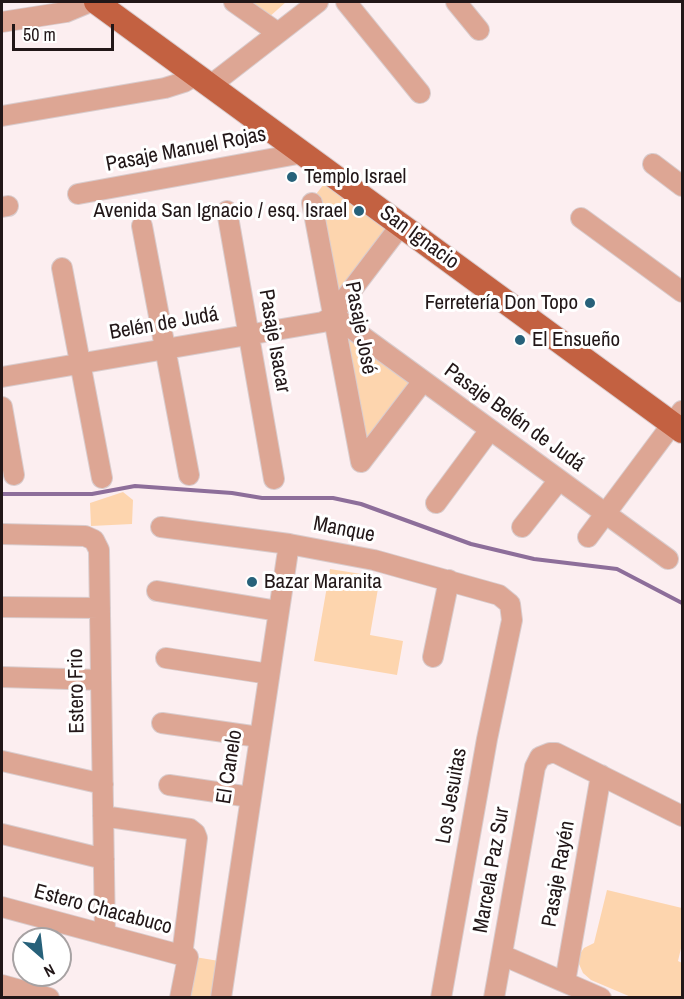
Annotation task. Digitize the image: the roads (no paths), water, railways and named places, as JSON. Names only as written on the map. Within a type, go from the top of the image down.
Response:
[{"type":"main road","name":"San Ignacio","points":[[96,2],[401,225],[679,422]]},
{"type":"street","points":[[2,22],[66,12],[90,2]]},
{"type":"street","points":[[234,2],[278,33]]},
{"type":"street","points":[[2,116],[204,80],[278,33],[318,2]]},
{"type":"street","points":[[346,2],[420,93]]},
{"type":"street","points":[[456,2],[479,30]]},
{"type":"street","name":"Pasaje Manuel Rojas","points":[[78,194],[303,153]]},
{"type":"street","points":[[653,165],[682,186]]},
{"type":"street","name":"Pasaje José","points":[[312,203],[361,462],[423,381]]},
{"type":"street","name":"Pasaje Isacar","points":[[227,211],[274,479]]},
{"type":"street","points":[[581,218],[682,292]]},
{"type":"street","points":[[333,315],[401,225]]},
{"type":"street","points":[[142,226],[189,476]]},
{"type":"street","points":[[62,268],[102,478]]},
{"type":"street","name":"Belén de Judá","points":[[2,377],[318,323],[328,320],[333,315]]},
{"type":"street","name":"Pasaje Belén de Judá","points":[[333,315],[668,559]]},
{"type":"street","points":[[2,407],[14,475]]},
{"type":"street","points":[[588,537],[679,422]]},
{"type":"street","points":[[436,504],[490,430]]},
{"type":"street","points":[[522,527],[559,480]]},
{"type":"street","name":"Manque","points":[[161,527],[289,544],[374,560],[499,595],[510,604]]},
{"type":"street","name":"Estero Frio","points":[[2,534],[85,536],[94,540],[99,550],[105,935]]},
{"type":"street","name":"El Canelo","points":[[221,998],[289,544]]},
{"type":"street","points":[[433,657],[449,580]]},
{"type":"street","points":[[157,591],[278,611]]},
{"type":"street","name":"Los Jesuitas","points":[[441,998],[487,739],[512,620],[510,604]]},
{"type":"street","points":[[2,607],[100,608]]},
{"type":"street","points":[[166,657],[269,674]]},
{"type":"street","points":[[2,677],[101,680]]},
{"type":"street","points":[[162,723],[259,737]]},
{"type":"street","name":"Marcela Paz Sur","points":[[494,998],[535,767],[540,757],[556,753],[601,775]]},
{"type":"street","points":[[2,761],[103,784]]},
{"type":"street","points":[[601,775],[682,816]]},
{"type":"street","name":"Pasaje Rayén","points":[[565,982],[601,775]]},
{"type":"street","points":[[169,785],[250,797]]},
{"type":"street","points":[[103,816],[190,830],[195,833],[197,838],[182,955]]},
{"type":"street","points":[[2,834],[104,859]]},
{"type":"street","name":"Estero Chacabuco","points":[[2,907],[188,957],[180,998]]},
{"type":"street","points":[[502,955],[601,998]]},
{"type":"street","points":[[2,985],[49,998]]},
{"type":"waterway","points":[[2,494],[92,494],[135,486],[232,493],[262,498],[333,498],[361,504],[471,544],[534,559],[617,569],[682,603]]},
{"type":"place","name":"Templo Israel","points":[[292,177]]},
{"type":"place","name":"Avenida San Ignacio / esq. Israel","points":[[359,211]]},
{"type":"place","name":"Ferretería Don Topo","points":[[590,303]]},
{"type":"place","name":"El Ensueño","points":[[520,340]]},
{"type":"place","name":"Bazar Maranita","points":[[252,582]]}]
